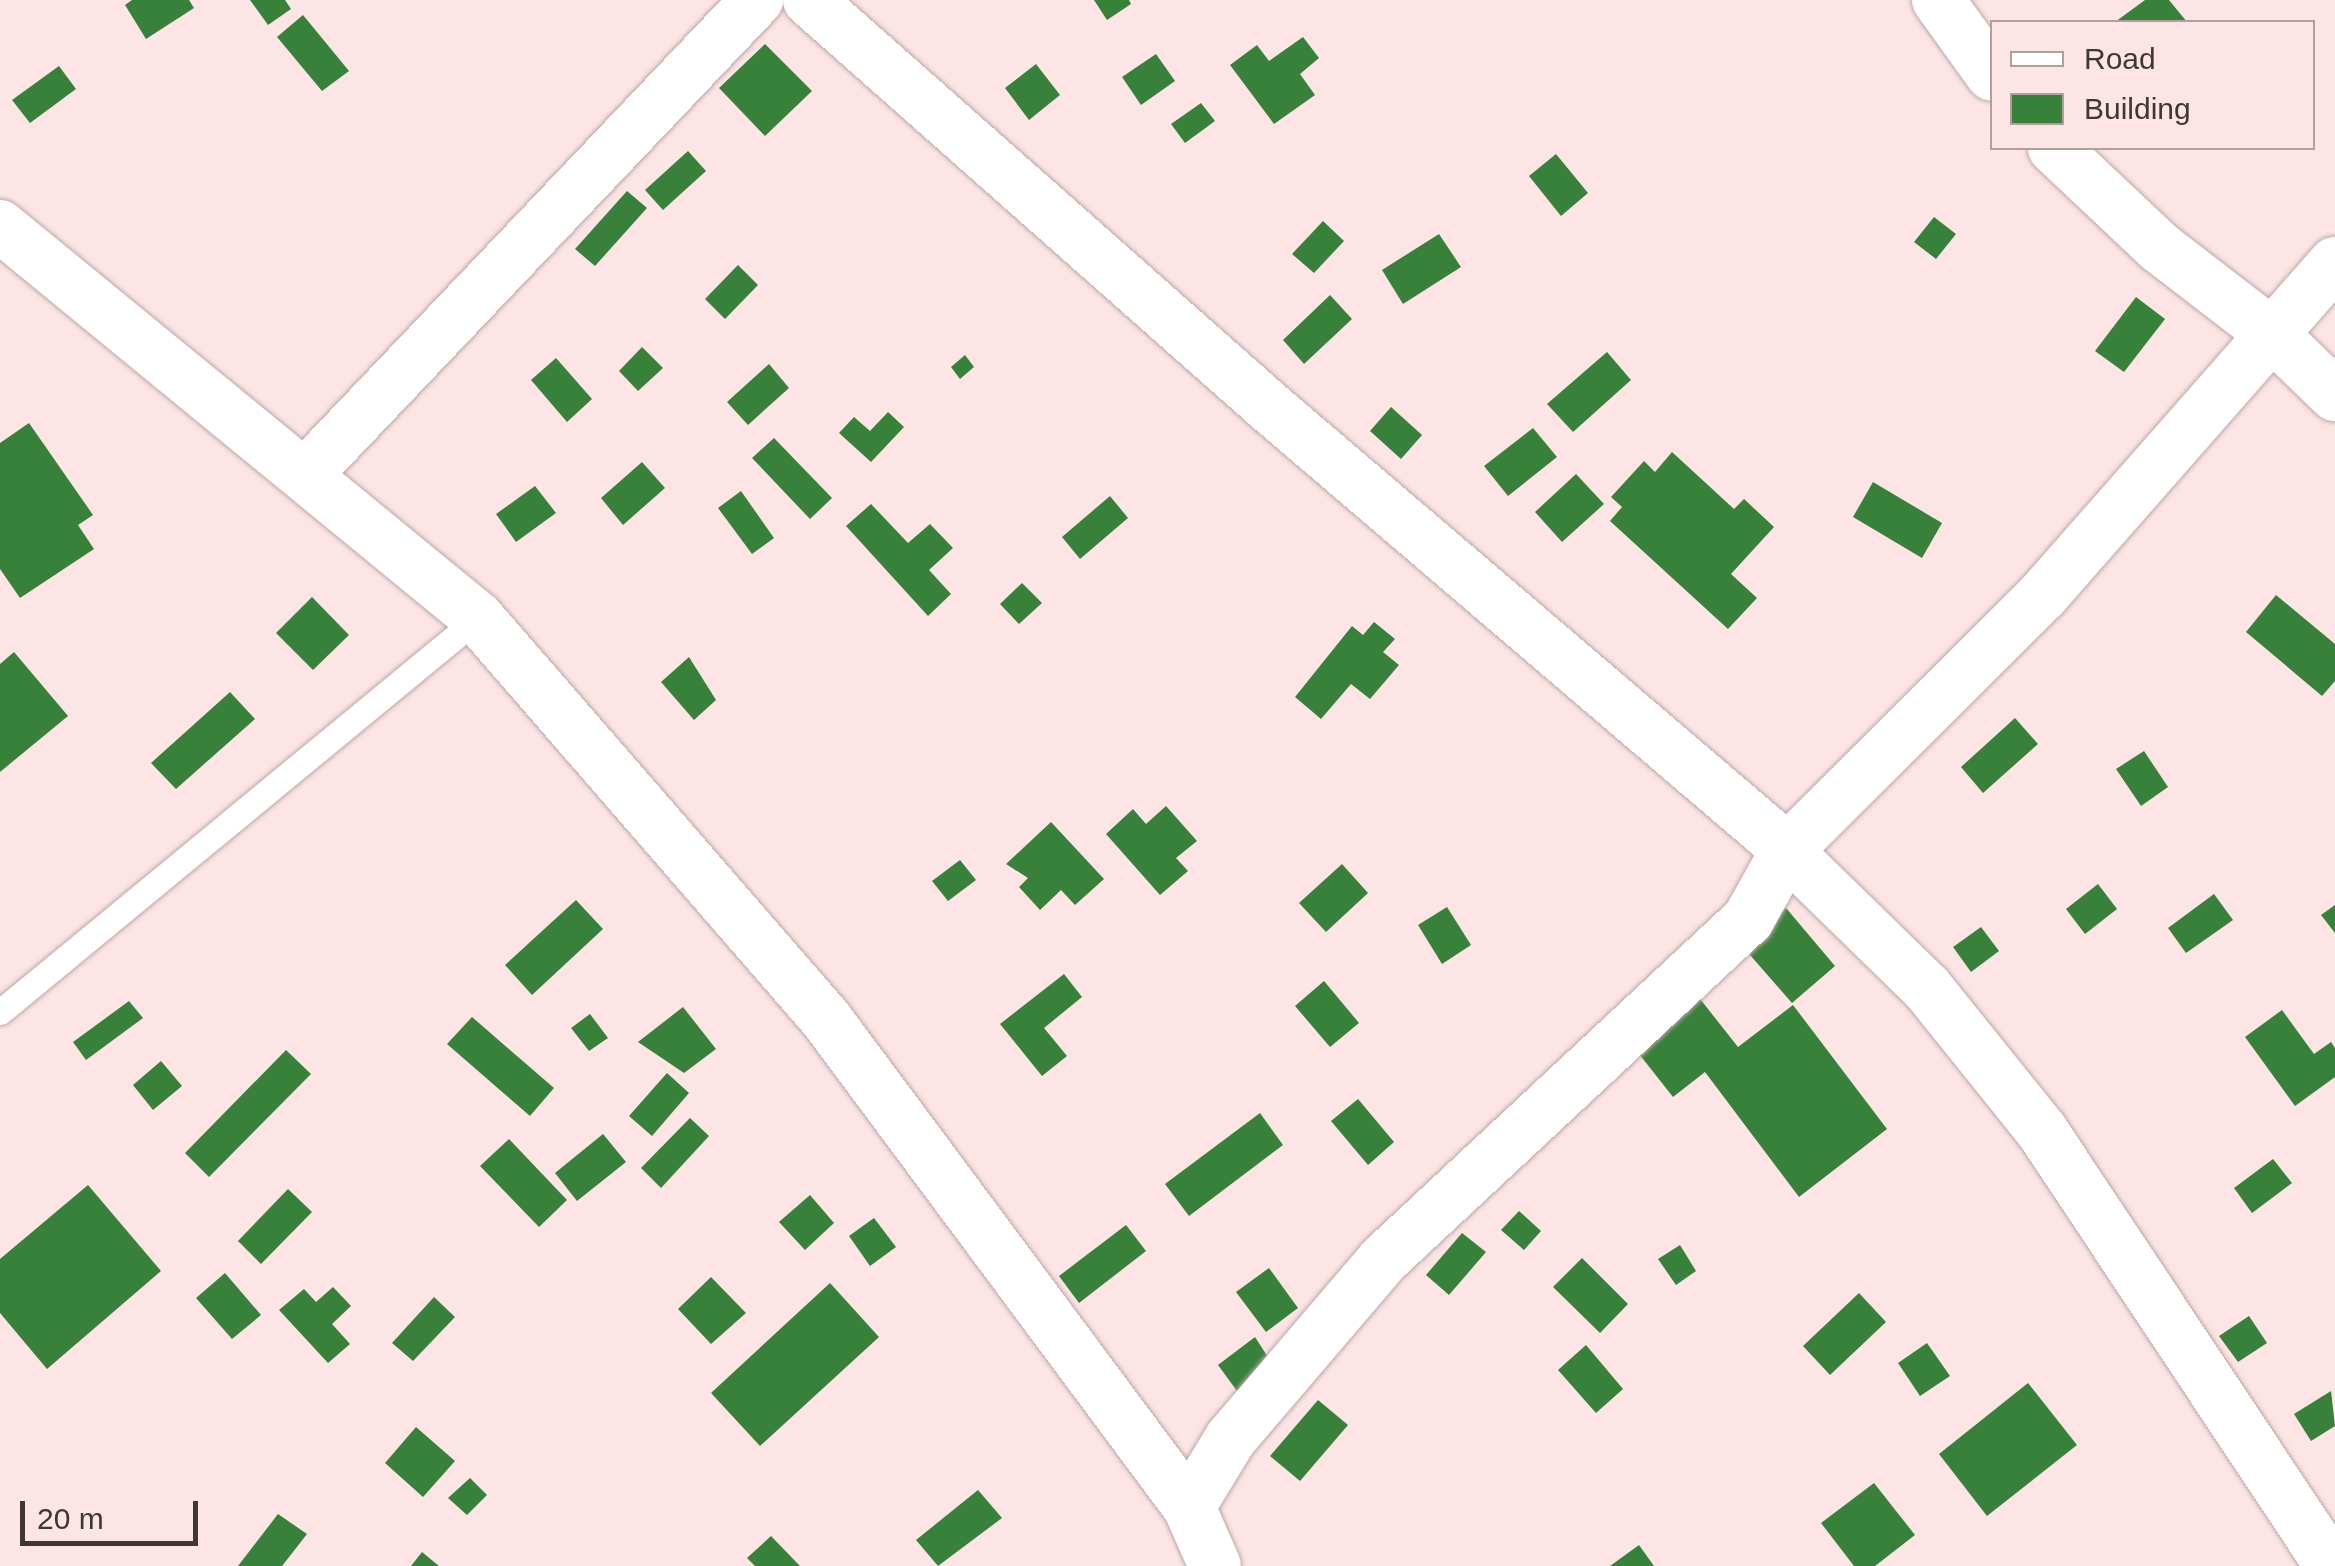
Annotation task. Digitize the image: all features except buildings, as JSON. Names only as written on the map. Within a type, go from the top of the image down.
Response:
[{"type":"street","points":[[305,475],[757,0]]},
{"type":"street","points":[[809,0],[1268,406],[1787,850],[1927,988],[2042,1131],[2331,1566]]},
{"type":"street","points":[[1938,0],[1990,72]]},
{"type":"street","points":[[2056,150],[2158,248],[2272,334],[2335,395]]},
{"type":"street","points":[[0,226],[478,618],[826,1019],[1188,1507],[1214,1566]]},
{"type":"street","points":[[1188,1507],[1231,1438],[1384,1260],[1748,920],[1787,850],[2043,596],[2335,264]]},
{"type":"lane","points":[[0,1012],[478,618]]}]
